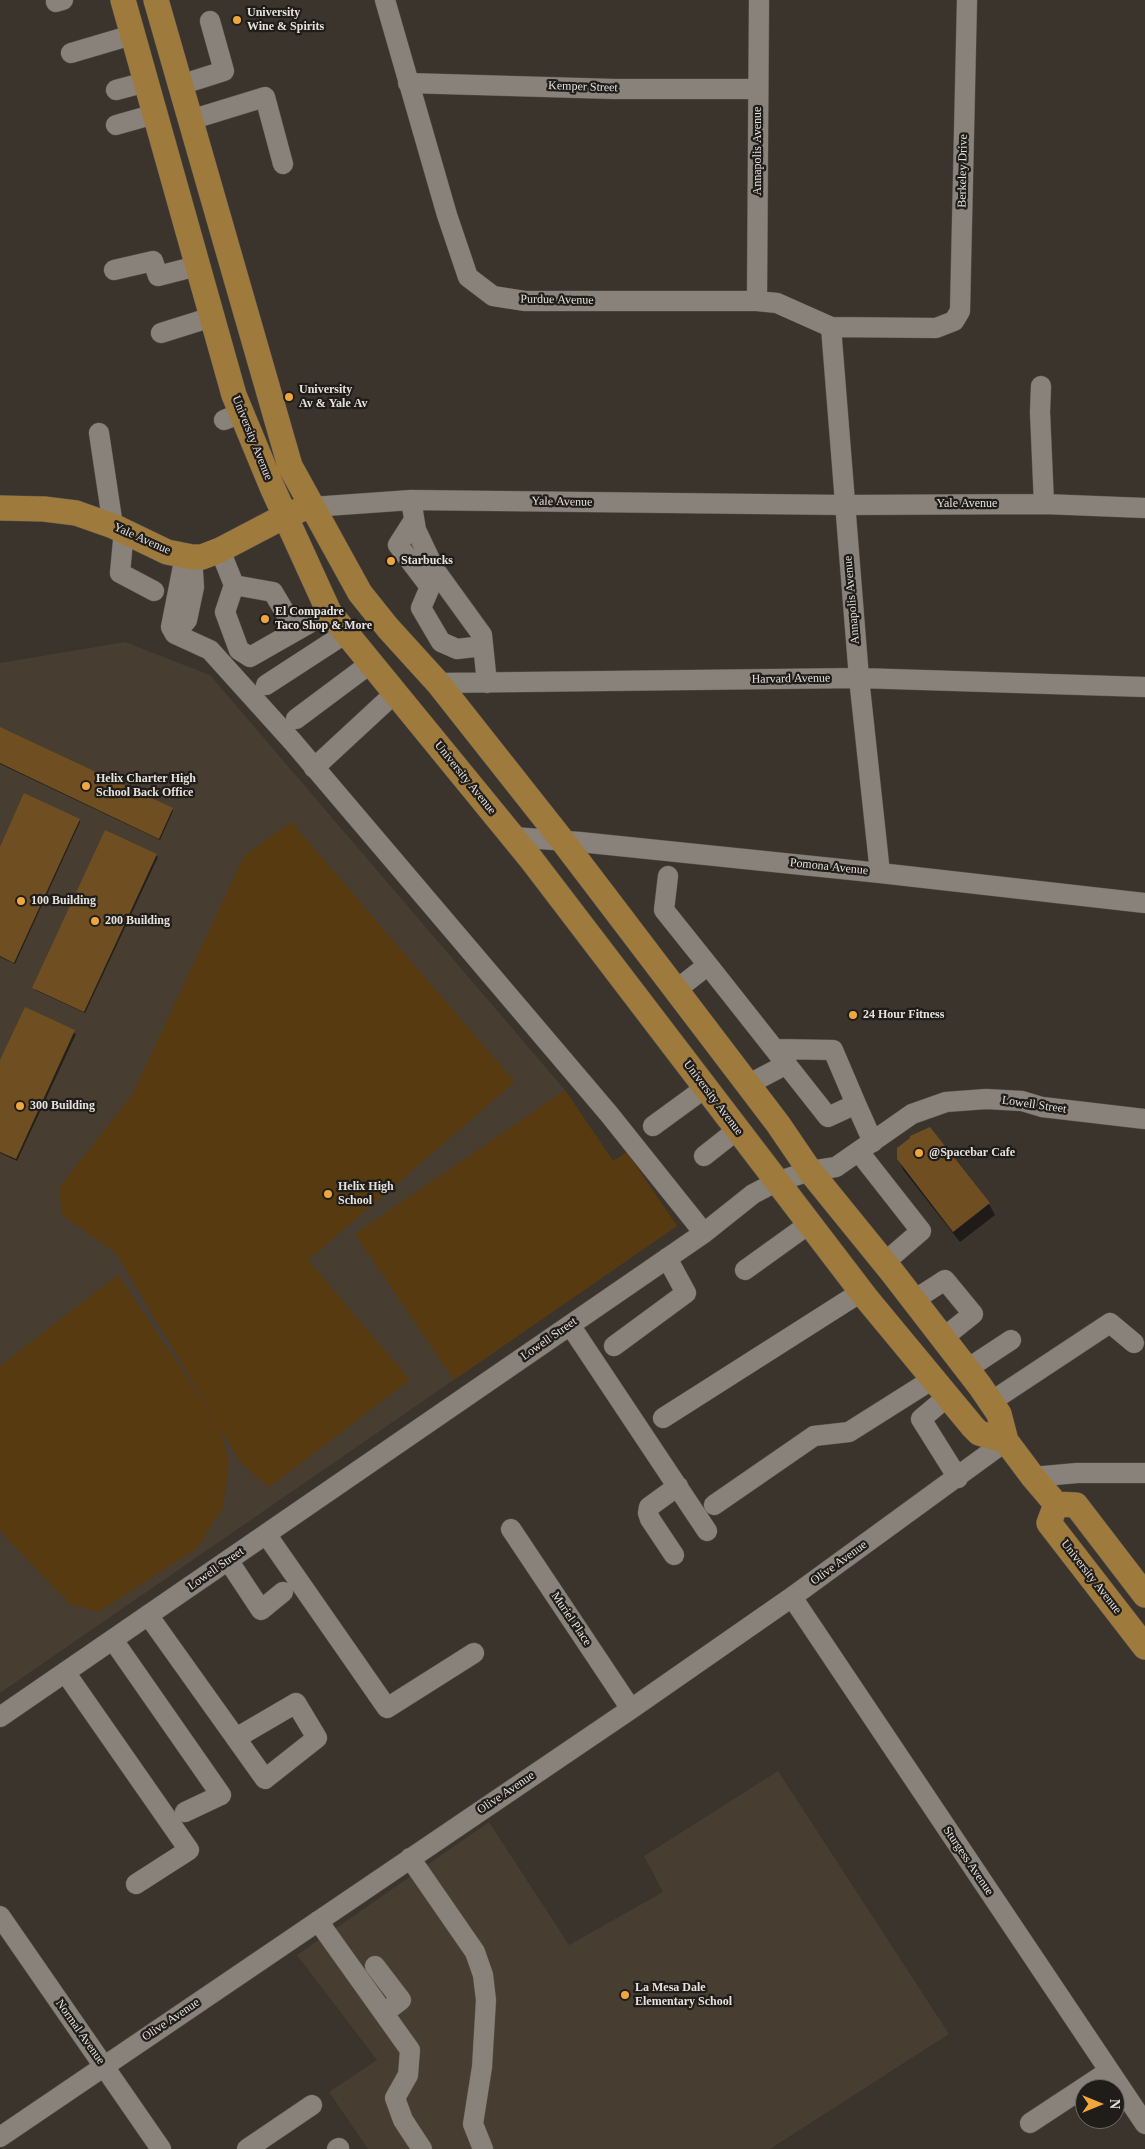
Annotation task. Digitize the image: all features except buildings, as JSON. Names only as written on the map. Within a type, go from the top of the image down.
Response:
[{"type":"main road","name":"University Avenue","points":[[123,0],[212,318],[232,417],[284,516],[329,612],[513,837],[861,1292],[979,1433],[1006,1441]]},
{"type":"main road","name":"University Avenue","points":[[156,0],[290,466],[360,593],[388,628],[438,683],[562,840],[748,1085],[810,1172],[914,1300],[992,1401],[999,1414],[1006,1441],[1056,1504],[1049,1523],[1145,1647]]},
{"type":"main road","name":"Yale Avenue","points":[[0,508],[44,509],[76,513],[118,528],[167,552],[188,557],[202,557],[220,550],[284,516],[312,506]]},
{"type":"main road","points":[[1056,1504],[1076,1505],[1145,1595]]},
{"type":"street","name":"Purdue Avenue","points":[[385,0],[447,215],[468,277],[493,296],[525,301],[561,302],[573,300],[757,301],[777,303],[831,327],[936,328]]},
{"type":"street","name":"Annapolis Avenue","points":[[757,301],[759,0]]},
{"type":"street","name":"Berkeley Drive","points":[[936,328],[954,321],[960,311],[967,0]]},
{"type":"street","points":[[180,85],[224,71],[210,21]]},
{"type":"street","points":[[71,53],[132,34]]},
{"type":"street","points":[[116,90],[146,82]]},
{"type":"street","name":"Kemper Street","points":[[408,83],[614,89],[758,89]]},
{"type":"street","points":[[190,120],[265,97],[283,164]]},
{"type":"street","points":[[116,125],[155,114]]},
{"type":"street","points":[[114,270],[153,261],[158,276],[198,266]]},
{"type":"street","points":[[161,333],[212,318]]},
{"type":"street","name":"Annapolis Avenue","points":[[831,327],[858,678],[880,872]]},
{"type":"street","points":[[1041,386],[1040,412],[1044,504]]},
{"type":"street","points":[[99,433],[118,528],[120,573],[154,591]]},
{"type":"street","points":[[411,500],[416,530],[435,570],[482,635],[487,682]]},
{"type":"street","name":"Yale Avenue","points":[[312,506],[411,500],[844,505],[1044,504],[1145,508]]},
{"type":"street","points":[[414,520],[398,545],[430,587],[421,608],[441,642],[457,649],[483,646]]},
{"type":"street","points":[[220,550],[234,585],[225,612],[239,650],[250,657],[329,612]]},
{"type":"street","points":[[188,557],[171,627],[175,634],[210,650],[314,768],[609,1114],[704,1233]]},
{"type":"street","points":[[234,585],[273,592],[296,631]]},
{"type":"street","points":[[266,685],[346,633]]},
{"type":"street","points":[[296,719],[370,662]]},
{"type":"street","name":"Harvard Avenue","points":[[438,683],[858,678],[1145,687]]},
{"type":"street","points":[[314,768],[395,692]]},
{"type":"street","name":"Pomona Avenue","points":[[513,837],[562,840],[880,872],[1145,903]]},
{"type":"street","points":[[668,876],[664,910],[828,1116],[856,1104]]},
{"type":"street","points":[[676,990],[708,965]]},
{"type":"street","points":[[748,1085],[781,1057],[834,1050],[856,1104],[866,1147],[921,1231],[884,1263]]},
{"type":"street","points":[[653,1126],[705,1088]]},
{"type":"street","name":"Lowell Street","points":[[0,1717],[704,1233],[753,1194],[776,1182],[836,1167],[912,1114],[946,1102],[986,1099],[1022,1101],[1042,1107],[1145,1119]]},
{"type":"street","points":[[704,1156],[737,1130]]},
{"type":"street","points":[[745,1270],[809,1224]]},
{"type":"street","points":[[614,1346],[686,1293],[667,1258]]},
{"type":"street","points":[[914,1300],[945,1280],[973,1314],[943,1338]]},
{"type":"street","points":[[663,1418],[861,1292]]},
{"type":"street","points":[[992,1401],[1110,1323],[1134,1343]]},
{"type":"street","points":[[570,1325],[707,1530]]},
{"type":"street","points":[[967,1369],[1011,1340]]},
{"type":"street","points":[[940,1388],[920,1420],[958,1478]]},
{"type":"street","points":[[714,1505],[814,1436],[849,1432],[940,1388]]},
{"type":"street","name":"Olive Avenue","points":[[3,2128],[104,2066],[631,1709],[792,1597],[958,1478],[1006,1441]]},
{"type":"street","points":[[1033,1476],[1077,1473],[1145,1473]]},
{"type":"street","points":[[674,1554],[650,1519],[648,1513],[649,1507],[678,1486]]},
{"type":"street","name":"Muriel Place","points":[[511,1529],[631,1709]]},
{"type":"street","points":[[266,1534],[387,1708],[474,1653]]},
{"type":"street","points":[[228,1560],[261,1610],[283,1592]]},
{"type":"street","name":"Sturgess Avenue","points":[[792,1597],[1145,2124]]},
{"type":"street","points":[[148,1615],[236,1738]]},
{"type":"street","points":[[113,1640],[221,1795],[185,1812]]},
{"type":"street","points":[[66,1672],[189,1850],[136,1884]]},
{"type":"street","points":[[410,1858],[475,1952],[484,1975],[486,2000],[482,2067],[473,2124],[483,2149]]},
{"type":"street","name":"Normal Avenue","points":[[0,1916],[160,2149]]},
{"type":"street","points":[[318,1920],[410,2050],[408,2075],[395,2098],[403,2120],[422,2149]]},
{"type":"street","points":[[375,1966],[401,2000],[384,2012]]},
{"type":"street","points":[[1030,2123],[1109,2071]]},
{"type":"street","points":[[248,2149],[312,2105]]},
{"type":"shaded area","name":"Helix High School","points":[[125,642],[210,675],[565,1090],[613,1161],[677,1226],[0,1693],[0,663]]},
{"type":"shaded area","points":[[291,822],[515,1082],[308,1260],[410,1380],[269,1487],[241,1463],[220,1428],[229,1462],[223,1507],[197,1548],[98,1612],[70,1604],[0,1531],[0,1366],[118,1275],[213,1416],[116,1253],[62,1215],[59,1188],[132,1095],[244,856]]},
{"type":"shaded area","points":[[565,1090],[613,1161],[627,1152],[677,1226],[454,1380],[355,1234]]},
{"type":"shaded area","name":"La Mesa Dale Elementary School","points":[[778,1771],[949,2034],[770,2149],[368,2149],[329,2092],[377,2060],[297,1955],[489,1822],[569,1945],[663,1892],[644,1856]]},
{"type":"place","name":"University Wine & Spirits","points":[[237,20]]},
{"type":"place","name":"University Av & Yale Av","points":[[289,397]]},
{"type":"place","name":"Starbucks","points":[[391,561]]},
{"type":"place","name":"El Compadre Taco Shop & More","points":[[265,619]]},
{"type":"place","name":"Helix Charter High School Back Office","points":[[86,786]]},
{"type":"place","name":"100 Building","points":[[21,901]]},
{"type":"place","name":"200 Building","points":[[95,921]]},
{"type":"place","name":"24 Hour Fitness","points":[[853,1015]]},
{"type":"place","name":"300 Building","points":[[20,1106]]},
{"type":"place","name":"@Spacebar Cafe","points":[[919,1153]]},
{"type":"place","name":"Helix High School","points":[[328,1194]]},
{"type":"place","name":"La Mesa Dale Elementary School","points":[[625,1995]]}]
